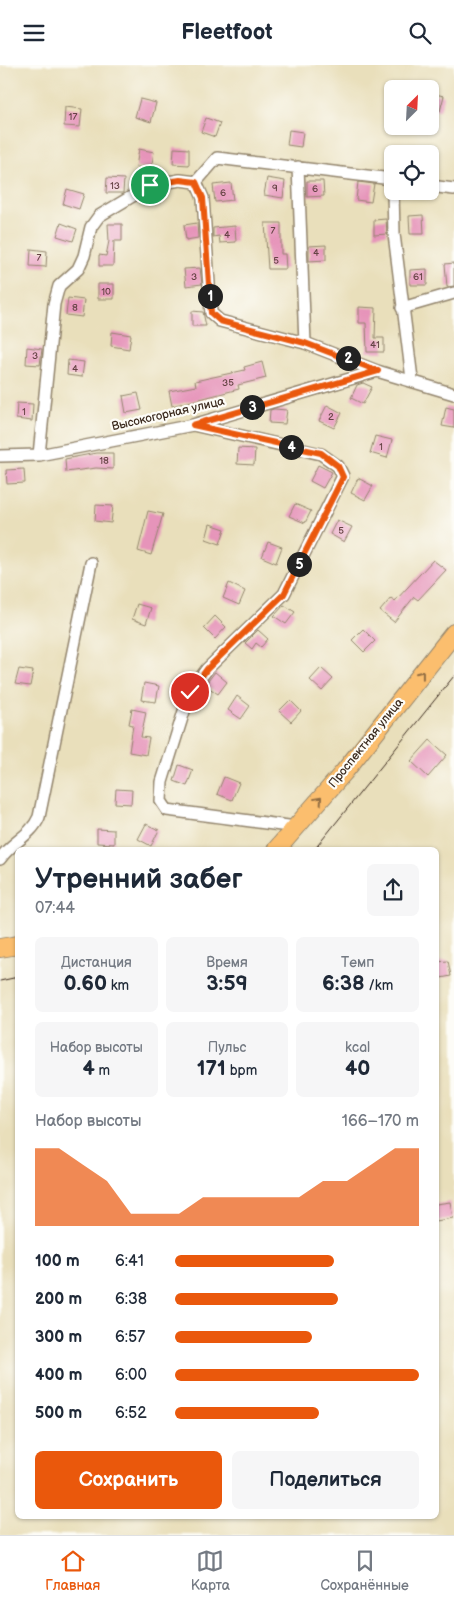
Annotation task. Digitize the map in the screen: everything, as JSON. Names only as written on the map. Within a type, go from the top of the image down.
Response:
[{"type":"main road","name":"Проспектная улица","points":[[279,847],[344,772],[454,633]]},
{"type":"main road","points":[[0,948],[15,946]]},
{"type":"street","points":[[196,182],[217,158],[384,178]]},
{"type":"street","points":[[298,167],[305,343]]},
{"type":"street","points":[[39,455],[54,303],[59,286],[78,269],[84,256],[91,227],[99,216],[150,185],[180,180],[196,182]]},
{"type":"street","points":[[196,182],[203,198],[211,313],[220,321],[305,343],[378,371]]},
{"type":"street","points":[[439,187],[454,189]]},
{"type":"street","points":[[393,200],[394,233],[412,379]]},
{"type":"street","points":[[402,308],[454,293]]},
{"type":"street","name":"Высокогорная улица","points":[[0,456],[39,455],[193,425],[378,371],[412,379],[435,390],[454,394]]},
{"type":"street","points":[[193,425],[321,453],[338,466],[343,477],[284,594],[207,669],[190,692],[162,782],[161,801],[167,810],[296,827]]},
{"type":"street","points":[[0,859],[7,849],[34,827],[39,817],[91,563]]},
{"type":"building","points":[[439,95],[444,96],[439,111]]},
{"type":"building","points":[[140,99],[156,103],[151,122],[135,117]]},
{"type":"building","points":[[65,107],[82,109],[80,127],[64,126]]},
{"type":"building","points":[[206,118],[220,123],[215,137],[201,132]]},
{"type":"building","points":[[289,130],[303,132],[301,147],[287,145]]},
{"type":"building","points":[[174,148],[189,149],[189,165],[173,164]]},
{"type":"building","points":[[139,149],[154,152],[151,169],[136,167]]},
{"type":"building","points":[[107,178],[124,179],[123,193],[106,193]]},
{"type":"building","points":[[267,178],[285,181],[283,198],[264,195]]},
{"type":"building","points":[[307,181],[323,181],[324,196],[307,197]]},
{"type":"building","points":[[358,182],[374,184],[371,202],[356,200]]},
{"type":"building","points":[[231,183],[233,200],[215,202],[213,185]]},
{"type":"building","points":[[67,189],[84,194],[79,209],[63,204]]},
{"type":"building","points":[[423,215],[424,234],[410,234],[409,216]]},
{"type":"building","points":[[386,219],[387,234],[374,235],[374,220]]},
{"type":"building","points":[[61,223],[77,229],[73,241],[57,236]]},
{"type":"building","points":[[197,223],[198,238],[186,240],[184,225]]},
{"type":"building","points":[[265,223],[281,223],[281,254],[285,254],[286,269],[268,269]]},
{"type":"building","points":[[108,224],[122,224],[122,241],[114,241],[113,266],[99,266],[99,255],[106,256],[109,241]]},
{"type":"building","points":[[235,226],[236,242],[220,243],[219,236],[213,237],[213,228]]},
{"type":"building","points":[[326,245],[326,260],[309,261],[309,246]]},
{"type":"building","points":[[31,249],[47,251],[46,267],[30,266]]},
{"type":"building","points":[[454,263],[454,286],[447,287],[445,264]]},
{"type":"building","points":[[200,268],[202,284],[186,286],[184,269]]},
{"type":"building","points":[[427,269],[427,285],[410,285],[410,270]]},
{"type":"building","points":[[98,284],[114,284],[114,299],[98,299]]},
{"type":"building","points":[[68,298],[84,300],[82,317],[66,315]]},
{"type":"building","points":[[359,307],[376,308],[375,338],[384,338],[384,352],[367,352],[366,323],[359,323]]},
{"type":"building","points":[[192,311],[203,312],[206,326],[192,326]]},
{"type":"building","points":[[112,332],[131,335],[129,349],[111,346]]},
{"type":"building","points":[[27,347],[42,349],[40,365],[26,364]]},
{"type":"building","points":[[68,360],[84,362],[82,377],[67,375]]},
{"type":"building","points":[[262,362],[266,378],[238,385],[239,389],[172,406],[169,391],[196,386],[195,381],[245,370],[244,367]]},
{"type":"building","points":[[363,383],[372,387],[363,404],[351,398],[357,385]]},
{"type":"building","points":[[138,393],[142,410],[126,413],[123,396]]},
{"type":"building","points":[[17,403],[33,404],[32,421],[16,419]]},
{"type":"building","points":[[327,405],[342,413],[334,428],[319,421]]},
{"type":"building","points":[[446,407],[454,409],[454,428],[442,426]]},
{"type":"building","points":[[270,410],[287,410],[285,424],[269,423]]},
{"type":"building","points":[[375,436],[392,440],[387,458],[370,453]]},
{"type":"building","points":[[238,448],[255,449],[254,465],[237,464]]},
{"type":"building","points":[[96,453],[113,453],[113,469],[96,468],[66,472],[65,459]]},
{"type":"building","points":[[318,465],[332,472],[323,488],[310,481]]},
{"type":"building","points":[[24,469],[25,483],[7,484],[6,470]]},
{"type":"building","points":[[358,478],[373,486],[365,500],[351,493]]},
{"type":"building","points":[[295,504],[311,511],[305,523],[289,516]]},
{"type":"building","points":[[96,505],[113,506],[111,523],[95,521]]},
{"type":"building","points":[[148,511],[163,514],[151,555],[138,551]]},
{"type":"building","points":[[337,520],[352,527],[344,542],[330,534]]},
{"type":"building","points":[[210,524],[225,529],[220,544],[206,539]]},
{"type":"building","points":[[268,542],[282,547],[276,563],[262,557]]},
{"type":"building","points":[[433,560],[446,570],[418,600],[414,597],[394,622],[380,611],[391,598],[395,601]]},
{"type":"building","points":[[229,583],[245,591],[239,605],[223,598]]},
{"type":"building","points":[[137,604],[151,608],[146,624],[132,619]]},
{"type":"building","points":[[284,605],[295,612],[286,624],[274,616]]},
{"type":"building","points":[[215,616],[226,627],[215,639],[204,628]]},
{"type":"building","points":[[363,629],[375,641],[364,652],[352,640]]},
{"type":"building","points":[[258,630],[268,639],[261,647],[256,643],[252,649],[245,643]]},
{"type":"building","points":[[321,668],[333,679],[322,691],[310,680]]},
{"type":"building","points":[[19,669],[33,671],[30,686],[15,684]]},
{"type":"building","points":[[215,672],[227,682],[218,694],[205,685]]},
{"type":"building","points":[[144,683],[159,686],[156,702],[141,700]]},
{"type":"building","points":[[237,696],[250,706],[241,719],[228,710]]},
{"type":"building","points":[[290,700],[301,711],[291,722],[279,711]]},
{"type":"building","points":[[132,709],[146,712],[141,737],[149,738],[146,755],[129,752],[133,725],[129,724]]},
{"type":"building","points":[[430,740],[447,755],[428,777],[411,761]]},
{"type":"building","points":[[179,765],[193,770],[187,786],[174,781]]},
{"type":"building","points":[[224,777],[239,783],[232,800],[217,794]]},
{"type":"building","points":[[116,789],[132,790],[131,804],[115,803]]},
{"type":"building","points":[[146,824],[159,830],[151,846],[138,839]]},
{"type":"building","points":[[97,829],[114,830],[114,844],[97,843]]},
{"type":"building","points":[[448,961],[451,976],[439,978],[439,962]]},
{"type":"building","points":[[450,1202],[453,1218],[439,1220],[439,1204]]},
{"type":"tram line","points":[[316,847],[454,676]]},
{"type":"tram line","points":[[0,981],[15,978]]},
{"type":"route","points":[[150,185],[180,180],[196,182],[203,198],[211,313],[220,321],[305,343],[347,357],[378,371],[193,425],[321,453],[338,466],[343,477],[284,594],[207,669],[190,692]]}]
